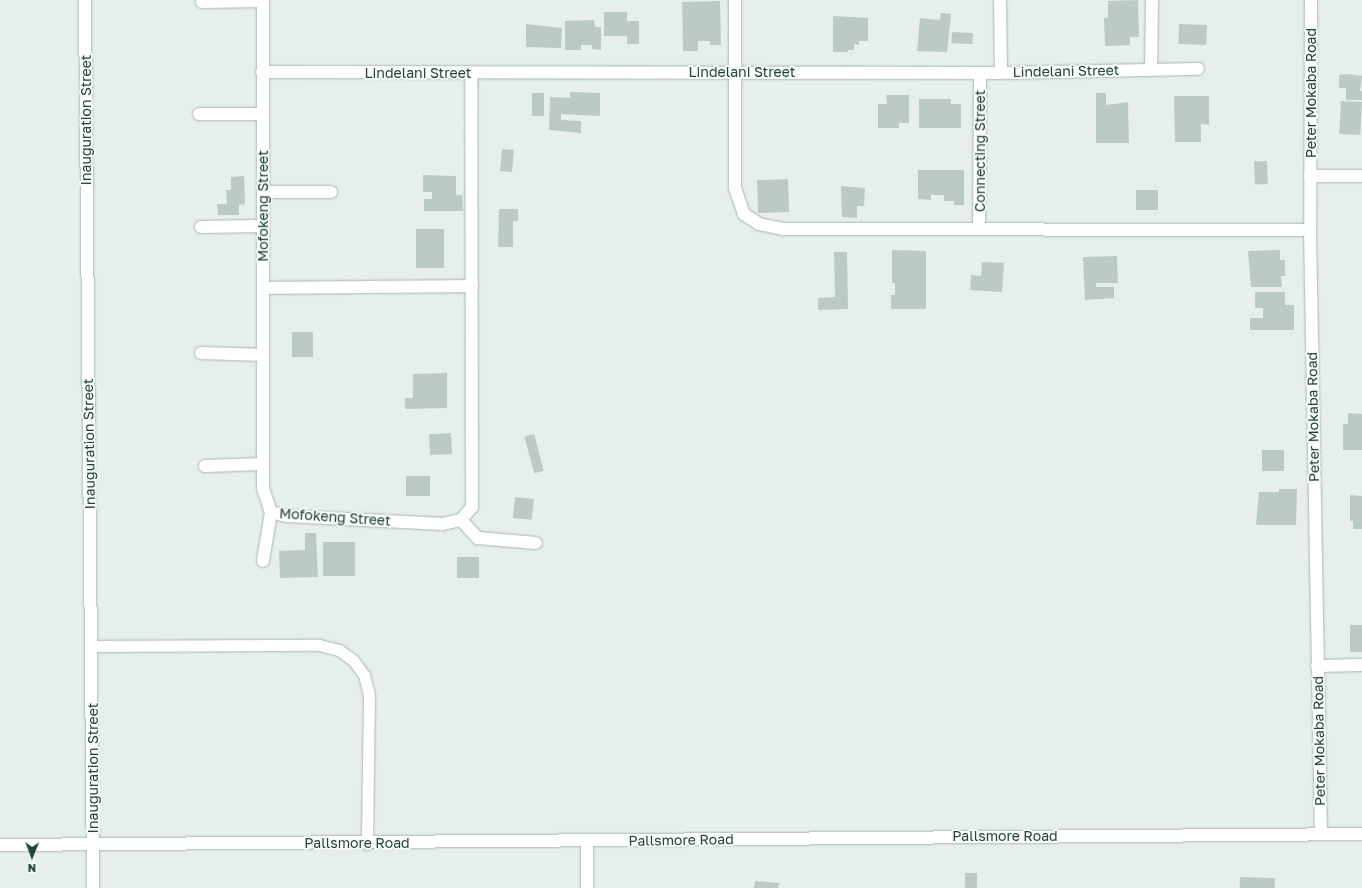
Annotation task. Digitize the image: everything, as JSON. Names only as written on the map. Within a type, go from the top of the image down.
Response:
[{"type":"street","name":"Inauguration Street","points":[[85,0],[93,888]]},
{"type":"street","points":[[735,0],[735,188],[744,214],[759,224],[782,229],[979,228],[1310,230]]},
{"type":"street","points":[[1000,0],[1001,73]]},
{"type":"street","points":[[1151,70],[1152,0]]},
{"type":"street","name":"Peter Mokaba Road","points":[[1311,0],[1310,230],[1320,834]]},
{"type":"street","points":[[202,2],[263,1]]},
{"type":"street","name":"Mofokeng Street","points":[[263,1],[263,488],[271,512],[287,516],[443,524],[461,520]]},
{"type":"street","name":"Lindelani Street","points":[[262,72],[471,74],[735,72],[1001,73],[1198,69]]},
{"type":"street","name":"Connecting Street","points":[[979,228],[980,73]]},
{"type":"street","points":[[471,74],[474,495],[469,513],[461,520],[478,538],[536,543]]},
{"type":"street","points":[[200,114],[262,114]]},
{"type":"street","points":[[1310,176],[1362,176]]},
{"type":"street","points":[[263,192],[331,192]]},
{"type":"street","points":[[202,227],[263,226]]},
{"type":"street","points":[[263,288],[472,286]]},
{"type":"street","points":[[201,353],[263,355]]},
{"type":"street","points":[[205,466],[263,464]]},
{"type":"street","points":[[263,561],[271,512]]},
{"type":"street","points":[[1317,666],[1362,665]]},
{"type":"street","name":"Pallsmore Road","points":[[0,845],[367,844],[1362,834]]},
{"type":"street","points":[[587,842],[588,888]]},
{"type":"lane","points":[[92,646],[319,645],[339,650],[353,660],[364,675],[369,695],[367,844]]},
{"type":"building","points":[[1138,0],[1139,37],[1130,37],[1130,45],[1105,46],[1104,18],[1108,18],[1108,1]]},
{"type":"building","points":[[720,1],[721,45],[710,45],[710,41],[698,41],[698,51],[683,51],[682,2]]},
{"type":"building","points":[[604,12],[627,12],[627,21],[639,21],[639,44],[627,44],[627,36],[604,36]]},
{"type":"building","points":[[941,13],[951,14],[947,52],[917,51],[920,18],[940,20]]},
{"type":"building","points":[[833,16],[868,18],[868,41],[859,41],[859,45],[854,44],[854,50],[848,50],[848,52],[833,52]]},
{"type":"building","points":[[594,20],[595,27],[601,27],[601,50],[592,49],[592,45],[581,45],[581,50],[565,50],[565,21]]},
{"type":"building","points":[[526,24],[562,28],[561,48],[526,47]]},
{"type":"building","points":[[1179,24],[1207,25],[1206,45],[1178,44]]},
{"type":"building","points":[[952,32],[973,33],[972,44],[951,43]]},
{"type":"building","points":[[1347,74],[1362,76],[1360,91],[1362,91],[1362,100],[1346,100],[1346,88],[1339,88],[1339,75]]},
{"type":"building","points":[[570,92],[600,93],[600,116],[561,114],[561,120],[581,121],[581,133],[549,130],[550,97],[570,98]]},
{"type":"building","points":[[532,93],[544,93],[544,116],[532,116]]},
{"type":"building","points":[[1096,93],[1106,93],[1106,105],[1128,102],[1129,143],[1096,143]]},
{"type":"building","points":[[886,95],[909,95],[909,123],[899,123],[899,128],[878,128],[878,104],[887,104]]},
{"type":"building","points":[[1174,96],[1209,96],[1209,125],[1201,124],[1201,142],[1175,142]]},
{"type":"building","points":[[919,99],[951,99],[951,104],[961,104],[961,128],[919,128]]},
{"type":"building","points":[[1341,101],[1362,102],[1360,135],[1339,134]]},
{"type":"building","points":[[502,149],[514,150],[512,172],[500,171]]},
{"type":"building","points":[[1254,161],[1267,161],[1268,184],[1255,184]]},
{"type":"building","points":[[918,170],[964,170],[964,205],[954,205],[954,201],[944,201],[944,195],[931,195],[931,200],[918,199]]},
{"type":"building","points":[[423,175],[456,176],[456,195],[462,195],[463,211],[424,211],[424,199],[432,199],[432,192],[423,192]]},
{"type":"building","points":[[244,176],[245,204],[239,205],[239,215],[218,215],[217,204],[227,204],[226,190],[231,190],[231,177]]},
{"type":"building","points":[[788,179],[789,212],[758,213],[757,180]]},
{"type":"building","points":[[841,186],[865,188],[864,206],[857,206],[857,218],[842,217]]},
{"type":"building","points":[[1136,190],[1158,190],[1158,210],[1136,210]]},
{"type":"building","points":[[499,209],[518,209],[518,221],[513,221],[513,247],[498,247]]},
{"type":"building","points":[[416,229],[444,229],[444,268],[416,268]]},
{"type":"building","points":[[892,250],[926,251],[926,309],[891,309],[891,295],[895,295],[895,283],[892,283]]},
{"type":"building","points":[[1280,250],[1280,260],[1285,260],[1285,276],[1281,276],[1282,287],[1251,287],[1248,251]]},
{"type":"building","points":[[834,252],[847,252],[848,309],[818,310],[818,298],[835,297]]},
{"type":"building","points":[[1117,256],[1118,283],[1096,283],[1096,287],[1114,287],[1114,298],[1085,300],[1083,257]]},
{"type":"building","points":[[982,262],[1004,263],[1002,292],[970,290],[971,275],[981,276]]},
{"type":"building","points":[[1255,292],[1285,292],[1285,305],[1294,305],[1294,330],[1250,330],[1250,318],[1263,318],[1263,308],[1255,308]]},
{"type":"building","points":[[292,332],[313,332],[313,357],[292,357]]},
{"type":"building","points":[[447,373],[447,408],[405,409],[405,398],[413,398],[413,374]]},
{"type":"building","points":[[1348,413],[1362,414],[1362,450],[1343,450],[1343,424],[1348,424]]},
{"type":"building","points":[[451,433],[452,454],[430,455],[429,434]]},
{"type":"building","points":[[534,434],[544,471],[534,473],[524,437]]},
{"type":"building","points":[[1262,450],[1284,450],[1284,471],[1262,471]]},
{"type":"building","points":[[406,476],[430,476],[430,496],[406,496]]},
{"type":"building","points":[[1279,489],[1297,489],[1296,525],[1256,525],[1259,492],[1279,492]]},
{"type":"building","points":[[1350,495],[1362,496],[1362,529],[1353,529],[1353,521],[1350,521]]},
{"type":"building","points":[[515,497],[534,499],[532,520],[513,518]]},
{"type":"building","points":[[305,533],[316,533],[318,577],[280,578],[279,551],[305,550]]},
{"type":"building","points":[[323,542],[355,542],[355,576],[323,576]]},
{"type":"building","points":[[457,557],[479,557],[479,578],[457,578]]},
{"type":"building","points":[[1350,625],[1362,625],[1362,652],[1350,652]]},
{"type":"building","points":[[965,873],[977,873],[977,888],[965,888]]},
{"type":"building","points":[[1240,877],[1275,878],[1275,888],[1240,888]]},
{"type":"building","points":[[755,881],[779,883],[778,888],[754,888]]}]
